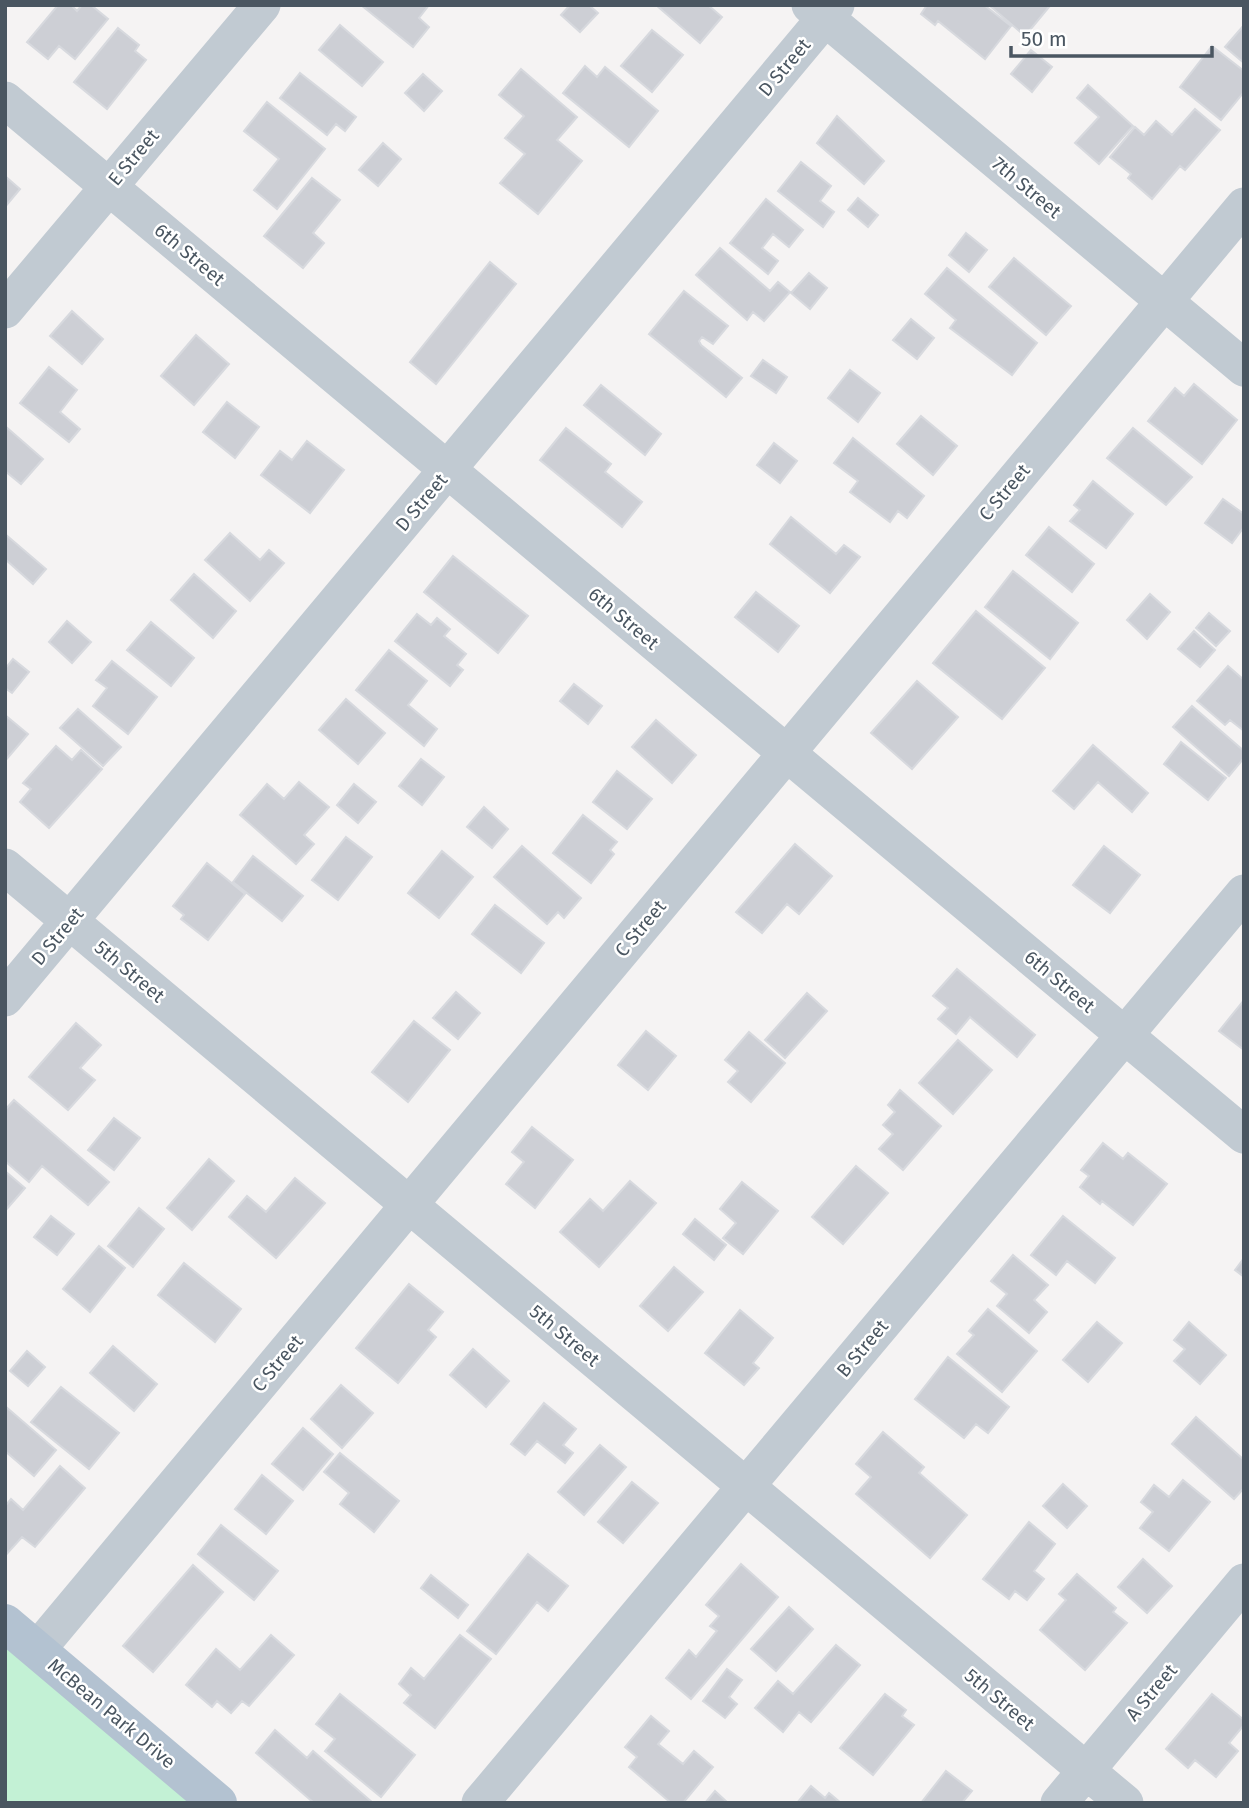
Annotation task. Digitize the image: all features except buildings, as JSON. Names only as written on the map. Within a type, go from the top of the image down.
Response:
[{"type":"main road","name":"McBean Park Drive","points":[[5,1623],[218,1803]]},
{"type":"street","name":"E Street","points":[[5,310],[262,5]]},
{"type":"street","name":"7th Street","points":[[824,9],[1244,368]]},
{"type":"street","name":"D Street","points":[[5,998],[447,470],[824,9]]},
{"type":"street","name":"6th Street","points":[[5,100],[1244,1135]]},
{"type":"street","name":"C Street","points":[[37,1650],[1244,206]]},
{"type":"street","name":"5th Street","points":[[5,867],[1125,1803]]},
{"type":"street","name":"B Street","points":[[480,1803],[1244,893]]},
{"type":"street","name":"A Street","points":[[1059,1803],[1244,1582]]},
{"type":"green space","points":[[5,1646],[192,1803],[5,1803]]}]
